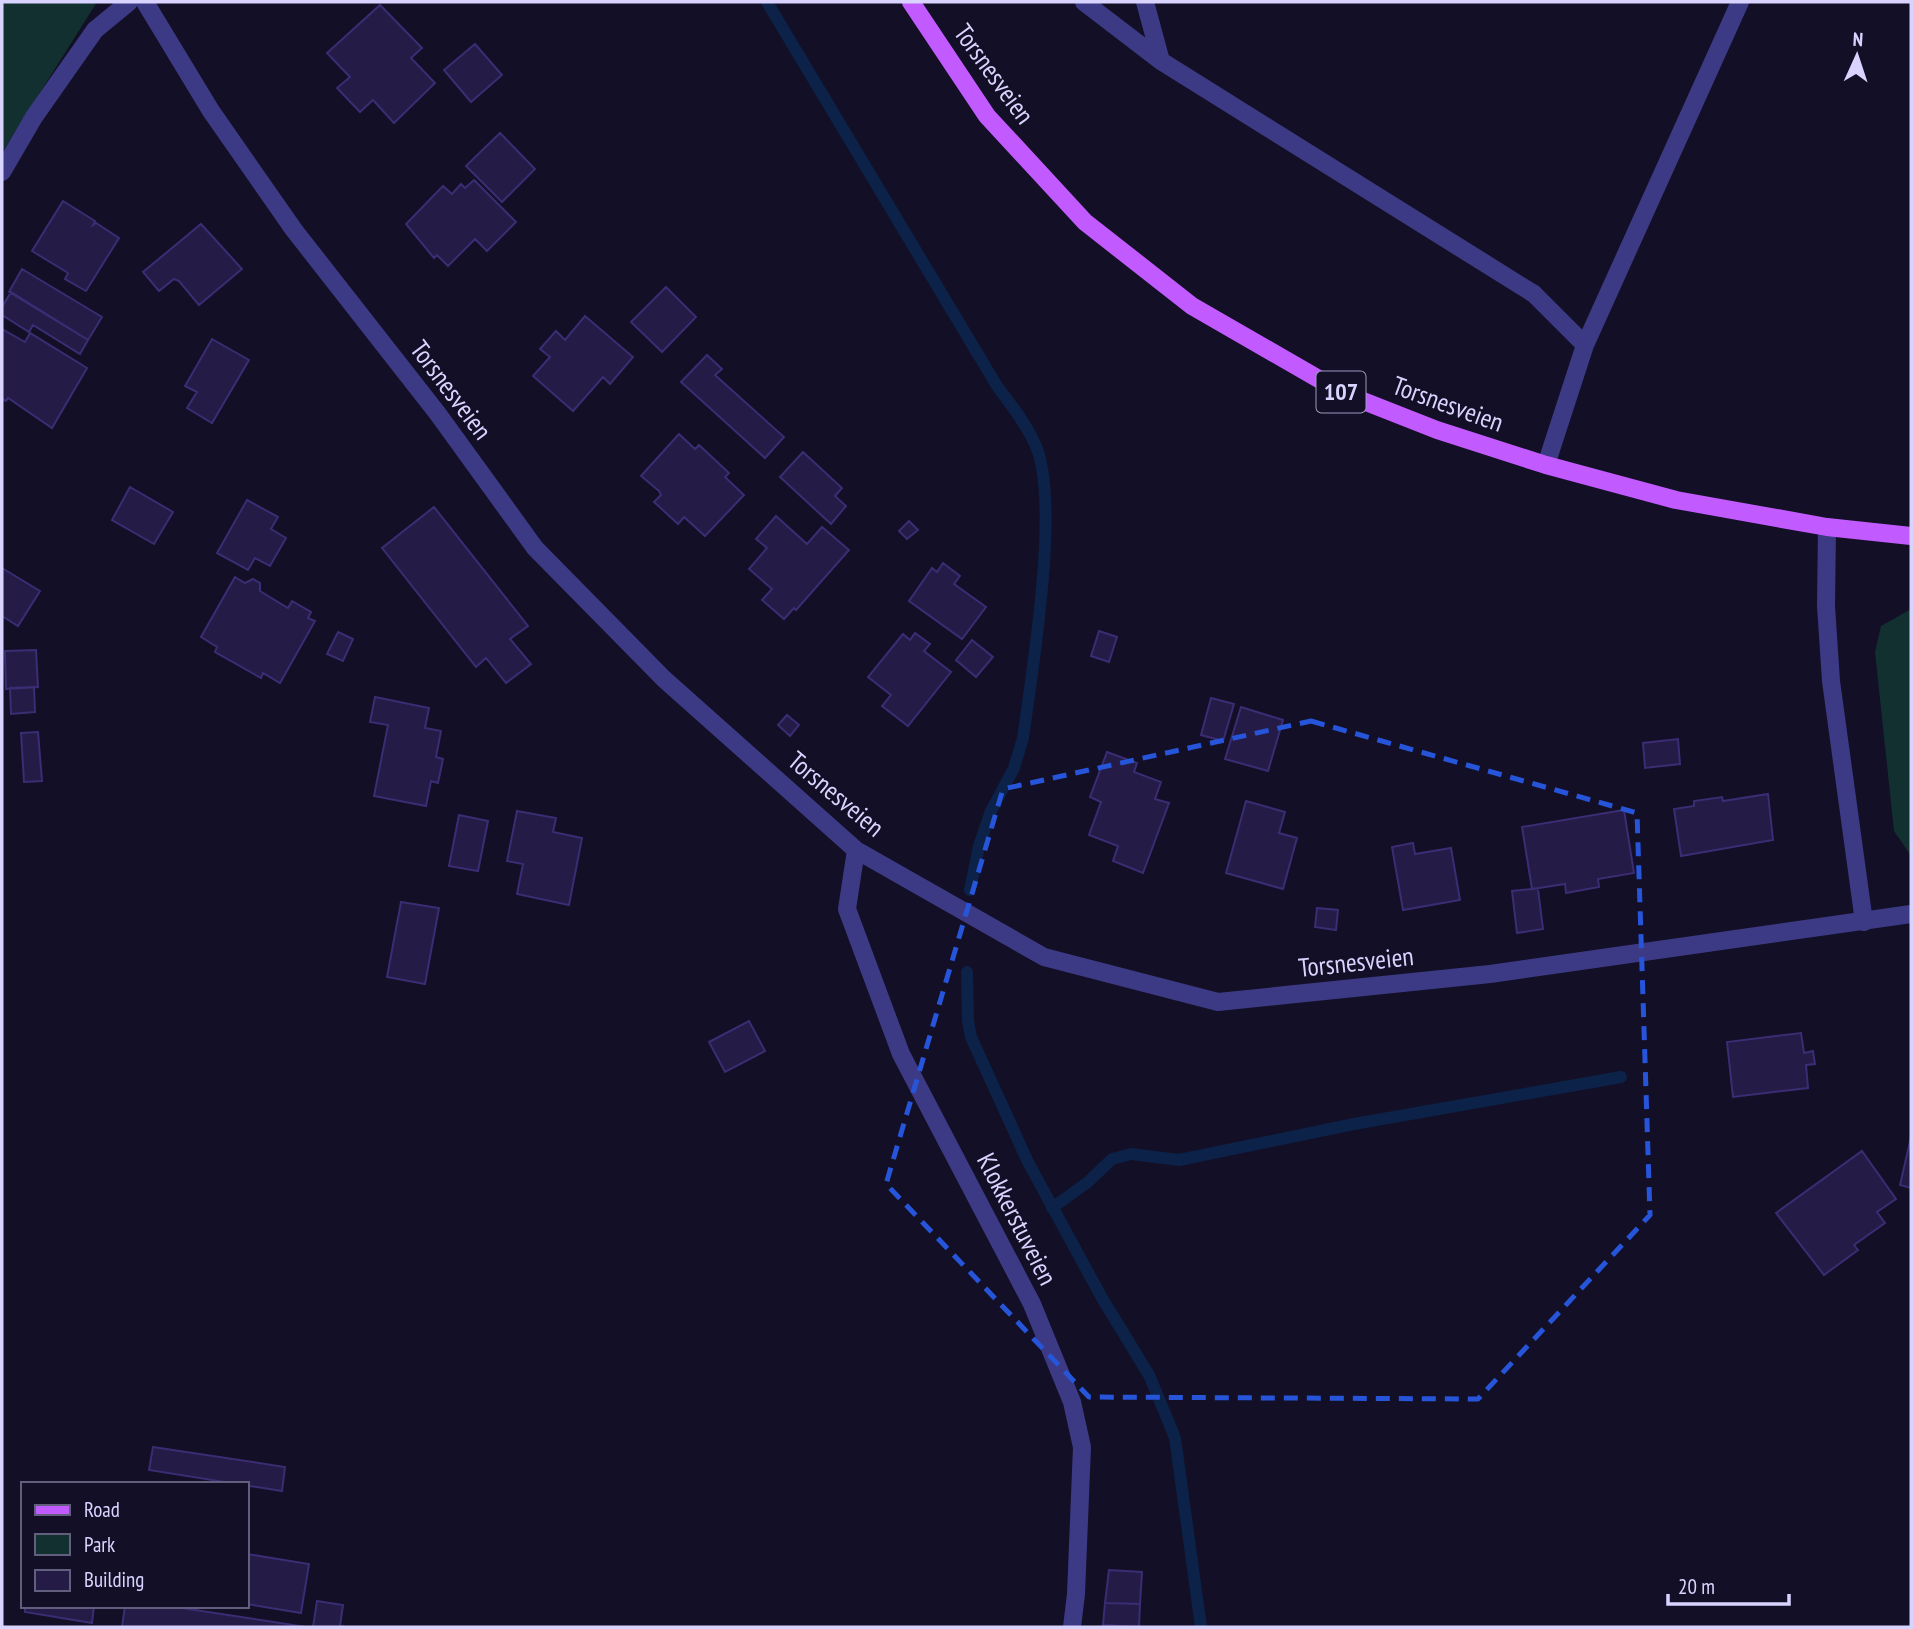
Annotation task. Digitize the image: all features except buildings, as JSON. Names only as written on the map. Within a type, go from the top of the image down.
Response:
[{"type":"main road","name":"Torsnesveien","points":[[911,2],[987,116],[1076,213],[1192,306],[1343,393],[1437,430],[1546,465],[1676,500],[1827,527],[1911,536]]},
{"type":"street","points":[[2,172],[34,117],[95,30],[129,2]]},
{"type":"street","name":"Torsnesveien","points":[[145,2],[211,111],[294,230],[438,414],[535,548],[664,679],[856,850],[1044,957],[1218,1002],[1490,974],[1911,914]]},
{"type":"street","points":[[1084,2],[1161,61],[1534,294],[1585,345]]},
{"type":"street","points":[[1145,2],[1161,61]]},
{"type":"street","points":[[1546,465],[1585,345],[1740,2]]},
{"type":"street","points":[[1827,527],[1826,606],[1831,681],[1864,922]]},
{"type":"street","name":"Klokkerstuveien","points":[[856,850],[847,909],[901,1054],[1032,1304],[1072,1402],[1082,1447],[1076,1594],[1072,1627]]},
{"type":"highlighted area","points":[[1311,721],[1637,813],[1650,1215],[1478,1399],[1089,1397],[886,1184],[1003,789]]},
{"type":"green space","points":[[2,2],[97,2],[2,153]]},
{"type":"green space","points":[[1911,609],[1911,856],[1894,831],[1875,652],[1881,626]]},
{"type":"waterway","points":[[767,2],[997,386],[1027,429],[1035,444],[1042,470],[1045,504],[1042,587],[1023,738],[1014,768],[991,811],[979,846],[970,890]]},
{"type":"waterway","points":[[967,972],[971,1037],[1028,1162],[1102,1298],[1149,1375],[1175,1438],[1201,1627]]},
{"type":"waterway","points":[[1052,1208],[1088,1182],[1112,1159],[1131,1154],[1179,1160],[1354,1124],[1621,1077]]}]
